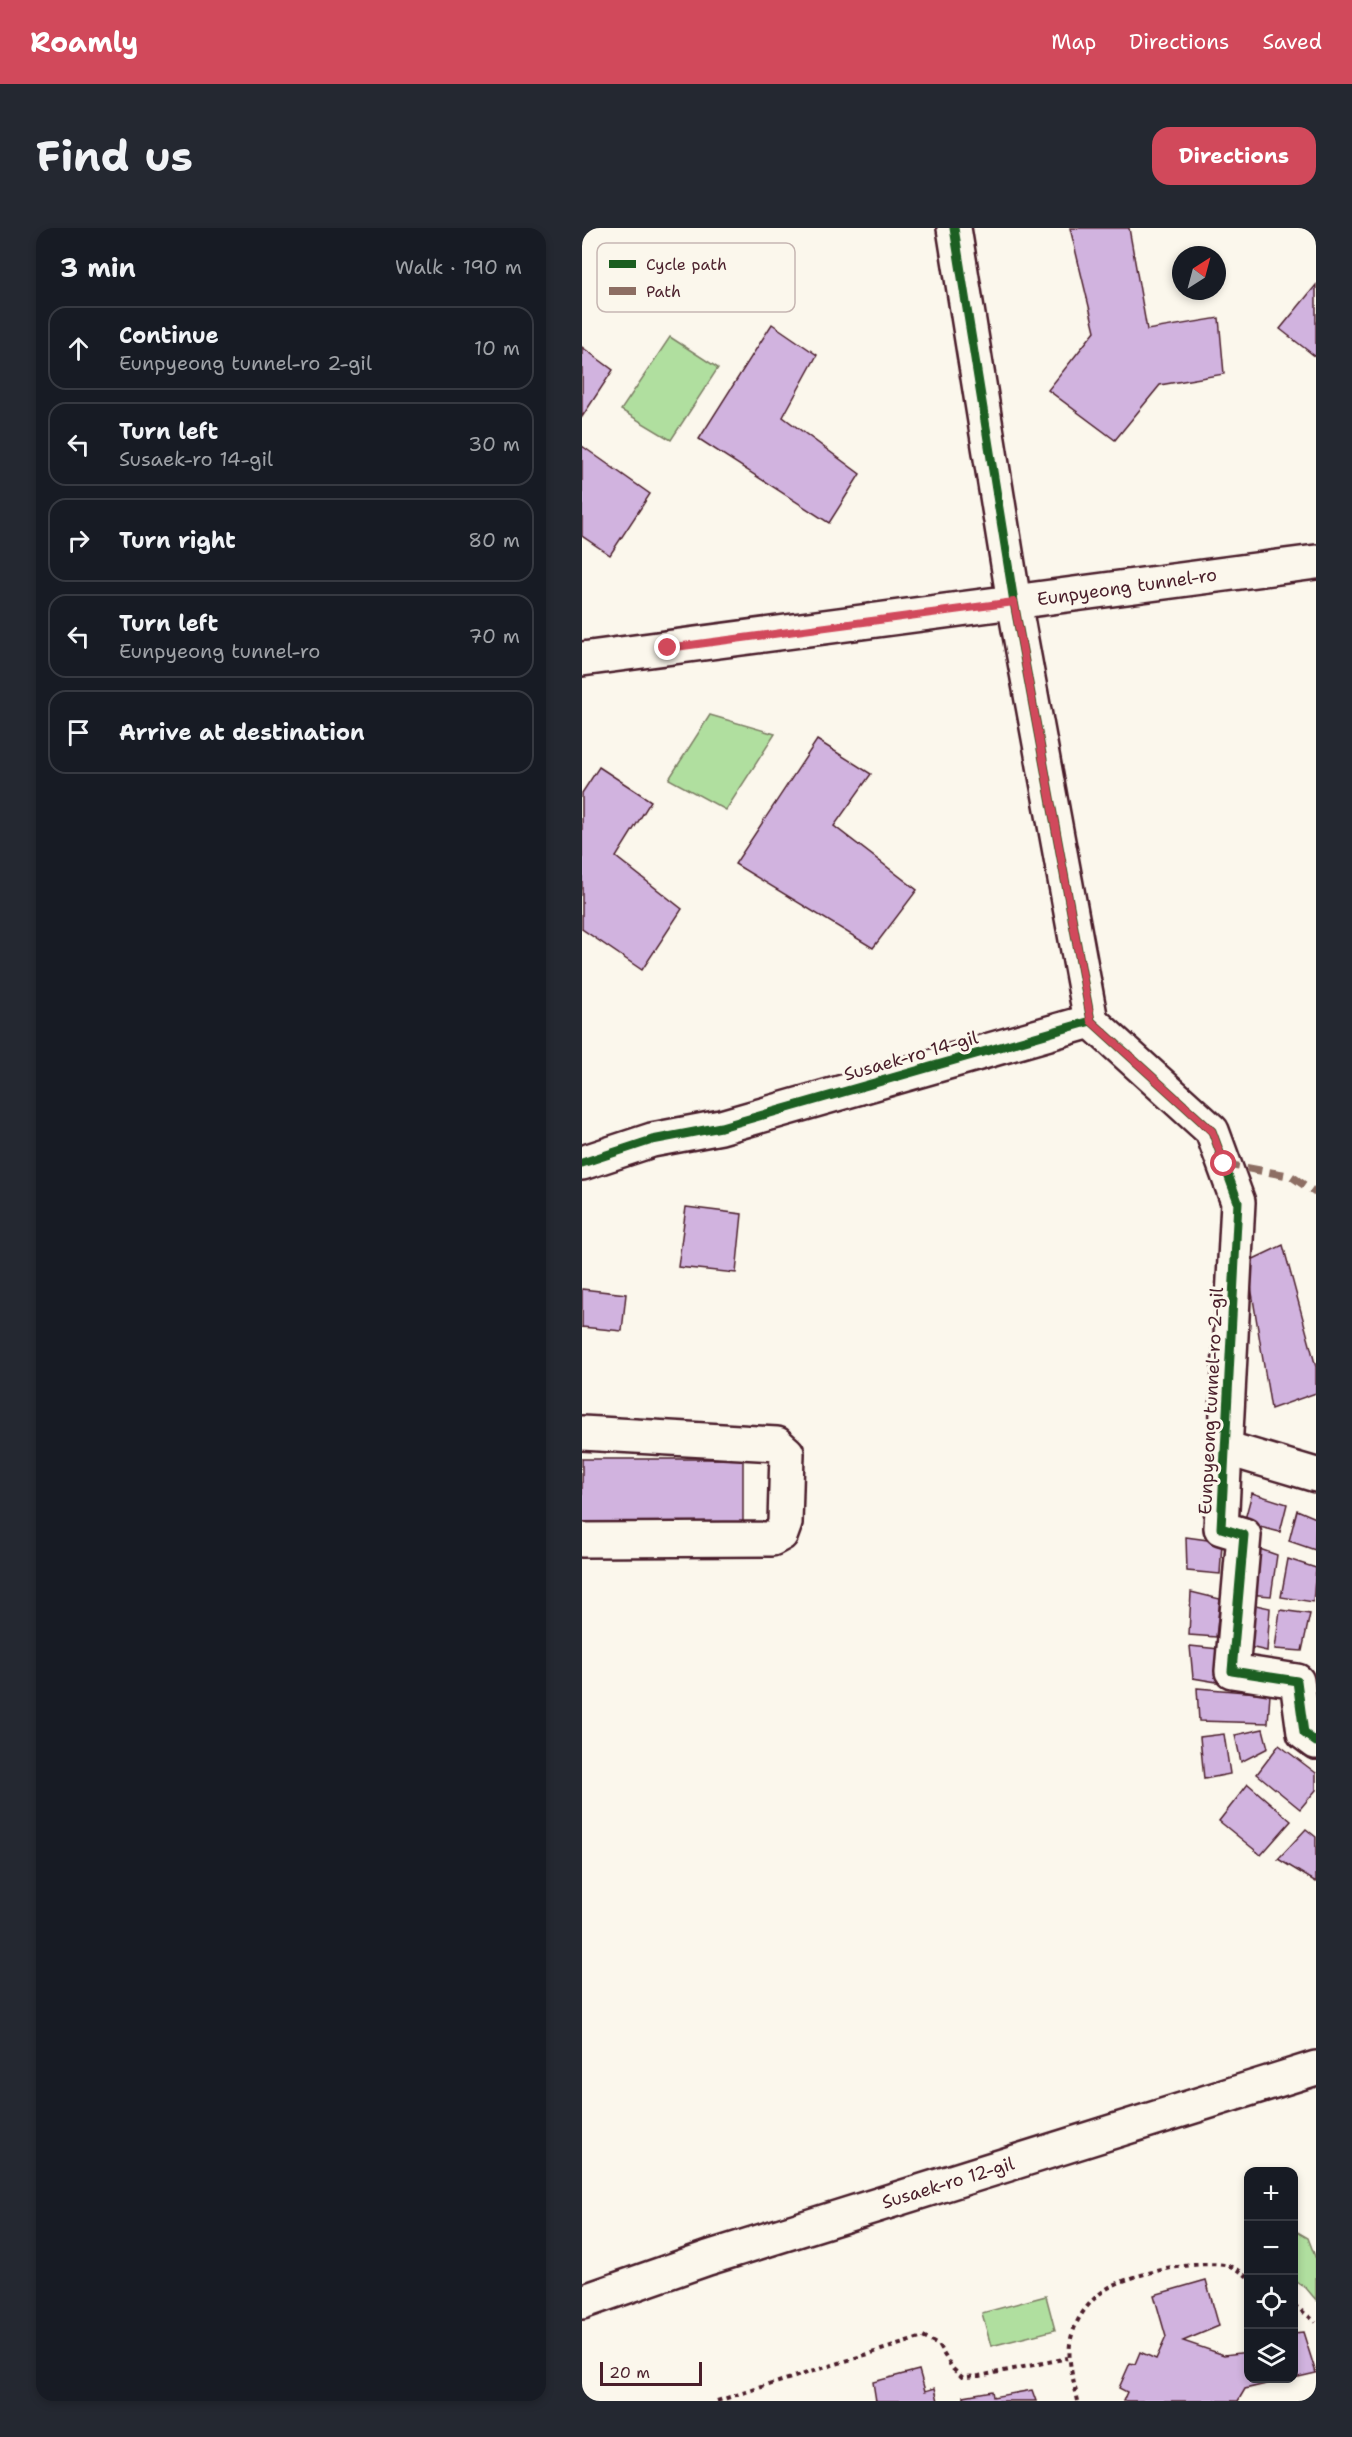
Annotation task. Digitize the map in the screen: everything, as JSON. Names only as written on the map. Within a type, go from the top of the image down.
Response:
[{"type":"street","points":[[954,228],[1014,602],[1091,1021]]},
{"type":"street","name":"Eunpyeong tunnel-ro","points":[[582,659],[1316,562]]},
{"type":"street","name":"Eunpyeong tunnel-ro 2-gil","points":[[1091,1021],[1212,1131],[1238,1202],[1221,1528],[1244,1535],[1232,1671],[1297,1681],[1304,1733],[1316,1742]]},
{"type":"street","name":"Susaek-ro 14-gil","points":[[582,1163],[652,1140],[721,1127],[1091,1021]]},
{"type":"street","points":[[582,1433],[777,1444],[787,1453],[785,1523],[781,1534],[772,1539],[582,1540]]},
{"type":"street","name":"Eunpyeong tunnel-ro 2-gil","points":[[1225,1448],[1316,1475]]},
{"type":"street","name":"Susaek-ro 12-gil","points":[[582,2302],[719,2255],[1316,2068]]},
{"type":"path","points":[[1078,2401],[1068,2358],[1073,2331],[1084,2309],[1108,2288],[1135,2277],[1202,2263],[1231,2266],[1245,2275]]},
{"type":"path","points":[[1298,2309],[1316,2322]]},
{"type":"path","points":[[717,2401],[923,2337],[938,2345],[953,2369],[962,2377],[979,2376],[1068,2358]]},
{"type":"green space","points":[[670,337],[718,368],[671,440],[621,410]]},
{"type":"green space","points":[[710,715],[775,734],[726,810],[669,779]]},
{"type":"green space","points":[[1298,2232],[1308,2238],[1316,2259],[1316,2300],[1298,2283]]},
{"type":"green space","points":[[1046,2296],[1055,2330],[991,2346],[982,2313]]},
{"type":"building","points":[[1070,228],[1129,228],[1147,330],[1219,318],[1224,374],[1160,385],[1115,440],[1048,390],[1095,331]]},
{"type":"building","points":[[1316,285],[1316,357],[1280,329]]},
{"type":"building","points":[[772,324],[817,355],[783,417],[860,474],[829,523],[699,439]]},
{"type":"building","points":[[582,347],[613,370],[582,417]]},
{"type":"building","points":[[582,446],[650,494],[610,555],[582,536]]},
{"type":"building","points":[[817,740],[871,774],[834,826],[917,890],[873,948],[735,864]]},
{"type":"building","points":[[599,767],[651,801],[616,857],[682,909],[642,970],[582,929],[582,793]]},
{"type":"building","points":[[686,1207],[742,1214],[736,1273],[678,1267]]},
{"type":"building","points":[[1283,1245],[1316,1367],[1316,1393],[1271,1409],[1247,1262]]},
{"type":"building","points":[[582,1289],[626,1294],[622,1331],[582,1327]]},
{"type":"building","points":[[582,1459],[743,1459],[743,1522],[582,1522]]},
{"type":"building","points":[[1252,1493],[1287,1504],[1280,1532],[1244,1523]]},
{"type":"building","points":[[1297,1510],[1316,1518],[1315,1550],[1289,1541]]},
{"type":"building","points":[[1186,1537],[1222,1542],[1220,1574],[1187,1571]]},
{"type":"building","points":[[1254,1547],[1277,1555],[1271,1596],[1248,1594]]},
{"type":"building","points":[[1288,1559],[1316,1568],[1313,1602],[1281,1597]]},
{"type":"building","points":[[1191,1592],[1220,1599],[1216,1637],[1189,1635]]},
{"type":"building","points":[[1251,1604],[1270,1608],[1267,1651],[1245,1646]]},
{"type":"building","points":[[1280,1610],[1310,1614],[1302,1651],[1275,1649]]},
{"type":"building","points":[[1190,1646],[1219,1649],[1217,1682],[1193,1678]]},
{"type":"building","points":[[1197,1688],[1270,1694],[1268,1723],[1199,1721]]},
{"type":"building","points":[[1263,1729],[1268,1748],[1241,1762],[1235,1735]]},
{"type":"building","points":[[1224,1734],[1230,1774],[1204,1779],[1200,1737]]},
{"type":"building","points":[[1279,1745],[1316,1773],[1316,1790],[1300,1809],[1257,1774]]},
{"type":"building","points":[[1248,1784],[1291,1821],[1261,1855],[1219,1821]]},
{"type":"building","points":[[1306,1829],[1316,1837],[1316,1882],[1278,1859]]},
{"type":"building","points":[[1206,2280],[1219,2326],[1183,2341],[1224,2355],[1244,2352],[1244,2383],[1270,2383],[1245,2389],[1238,2401],[1123,2401],[1127,2392],[1119,2388],[1130,2363],[1135,2364],[1140,2352],[1156,2359],[1166,2337],[1154,2295]]},
{"type":"building","points":[[1303,2332],[1316,2373],[1298,2377],[1298,2333]]},
{"type":"building","points":[[919,2370],[925,2391],[935,2388],[938,2401],[876,2401],[873,2382]]},
{"type":"building","points":[[1032,2390],[1036,2401],[964,2401],[964,2396],[992,2391],[993,2397]]},
{"type":"marked path","points":[[1224,1164],[1291,1176],[1316,1193]]},
{"type":"cycle path","points":[[954,228],[1014,602],[1091,1021]]},
{"type":"cycle path","points":[[582,1163],[652,1140],[721,1127],[1091,1021],[1212,1131],[1238,1202],[1221,1528],[1244,1535],[1232,1671],[1297,1681],[1304,1733],[1316,1742]]},
{"type":"route","points":[[668,648],[1014,602],[1091,1021],[1212,1131],[1224,1164]]}]
